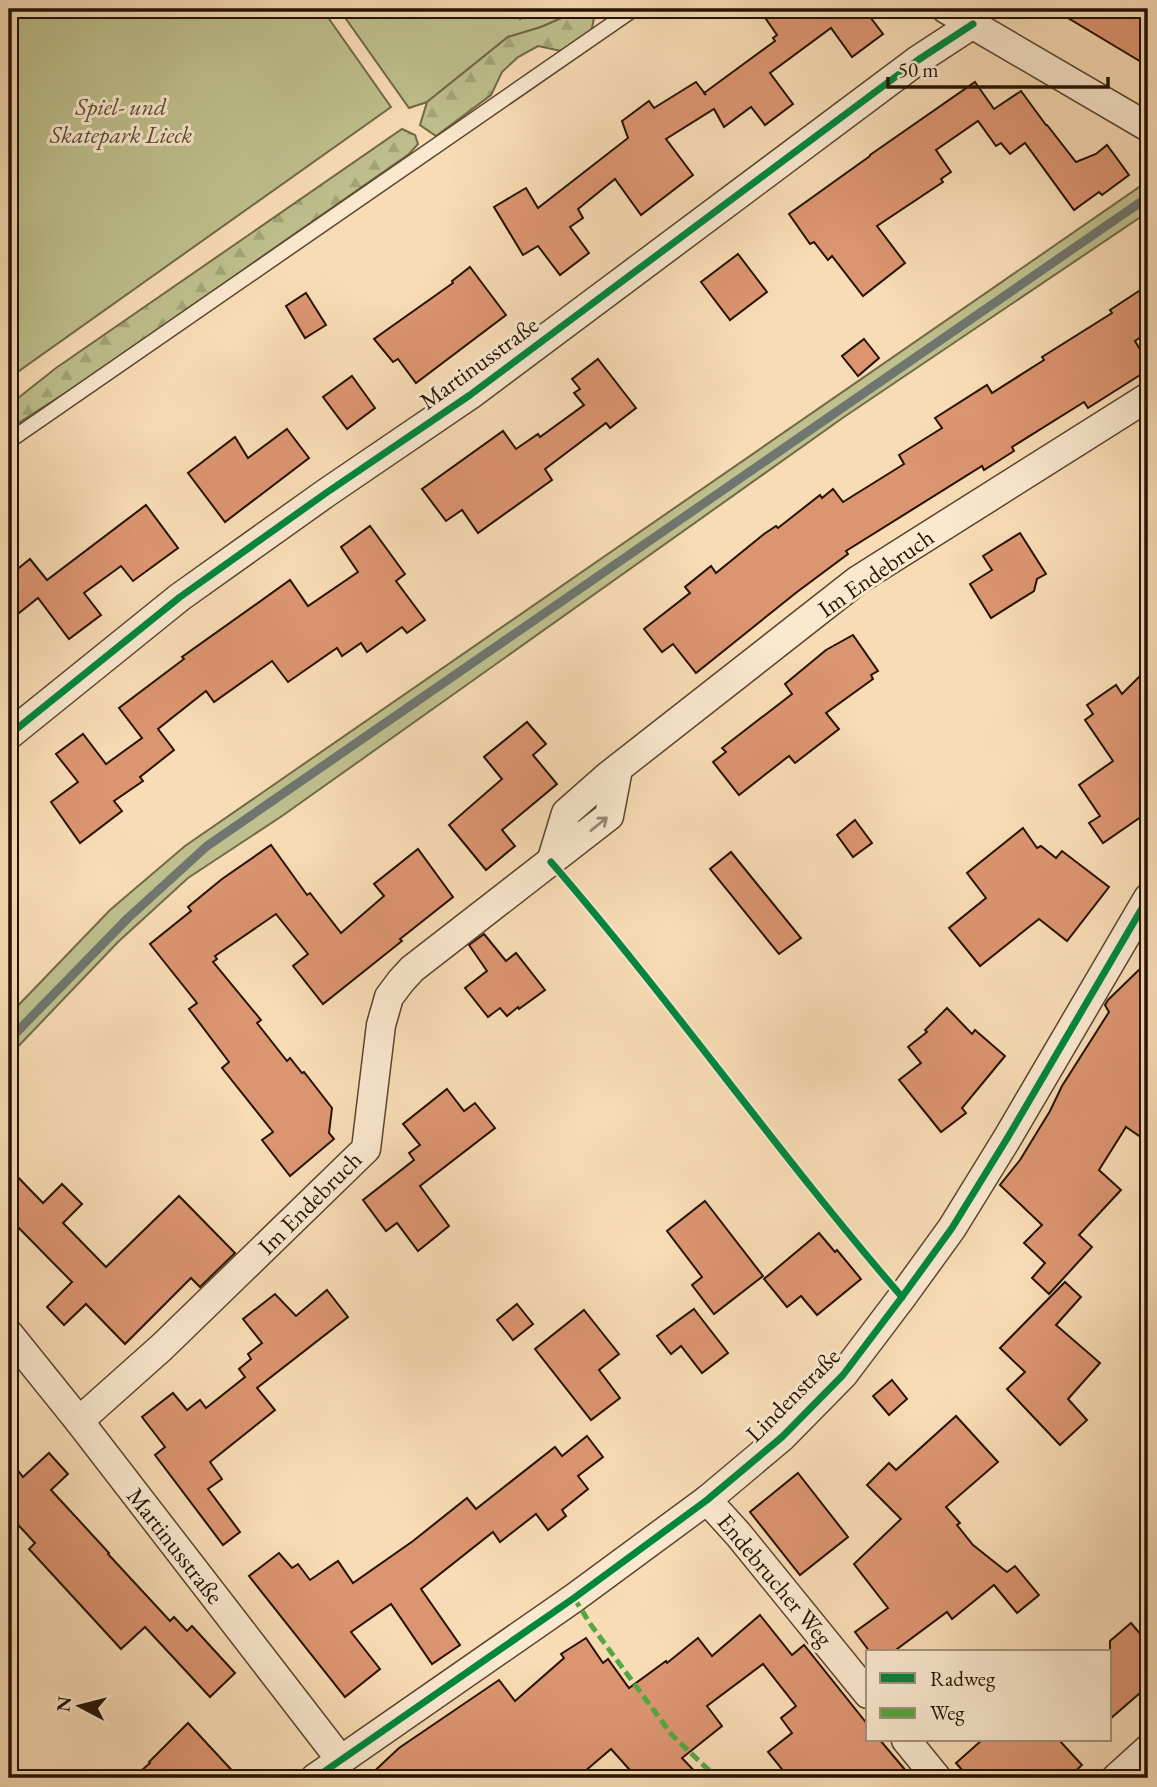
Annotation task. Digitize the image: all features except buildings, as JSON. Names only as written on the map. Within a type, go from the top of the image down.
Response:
[{"type":"street","points":[[946,9],[1148,127]]},
{"type":"street","name":"Martinusstraße","points":[[9,735],[180,597],[470,395],[918,60],[973,24]]},
{"type":"street","name":"Im Endebruch","points":[[79,1421],[162,1347],[366,1149],[381,1025],[390,997],[412,969],[609,816],[618,769],[858,580],[1148,397]]},
{"type":"street","name":"Lindenstraße","points":[[315,1778],[574,1598],[707,1500],[782,1437],[843,1375],[952,1228],[1148,898]]},
{"type":"street","name":"Martinusstraße","points":[[9,1334],[340,1759]]},
{"type":"street","name":"Endebrucher Weg","points":[[707,1500],[866,1691]]},
{"type":"street","points":[[908,1742],[937,1778]]},
{"type":"street","points":[[1116,1778],[1148,1749]]},
{"type":"lane","points":[[9,441],[634,9]]},
{"type":"green space","name":"Spiel- und Skatepark Lieck","points":[[9,9],[322,9],[391,107],[9,378]]},
{"type":"green space","points":[[339,9],[517,9],[520,19],[527,15],[527,9],[576,9],[567,16],[541,27],[508,37],[427,102],[409,108]]},
{"type":"green space","points":[[576,9],[599,9],[591,33],[561,51],[538,46],[518,57],[502,72],[491,95],[436,136],[420,125],[427,102],[508,37],[541,27]]},
{"type":"green space","points":[[402,129],[415,135],[418,144],[409,154],[84,381],[9,429],[9,402],[13,402],[56,368]]},
{"type":"green space","points":[[1148,181],[1148,212],[844,417],[282,816],[188,878],[118,942],[9,1056],[9,1015],[110,910],[185,846]]},
{"type":"waterway","points":[[9,1040],[128,918],[207,846],[1148,197]]},
{"type":"marked path","points":[[574,1598],[672,1735],[717,1778]]},
{"type":"cycle path","points":[[9,735],[180,597],[470,395],[918,60],[973,24]]},
{"type":"cycle path","points":[[551,862],[902,1297]]},
{"type":"cycle path","points":[[315,1778],[574,1598],[707,1500],[782,1437],[843,1375],[952,1228],[1148,898]]}]
